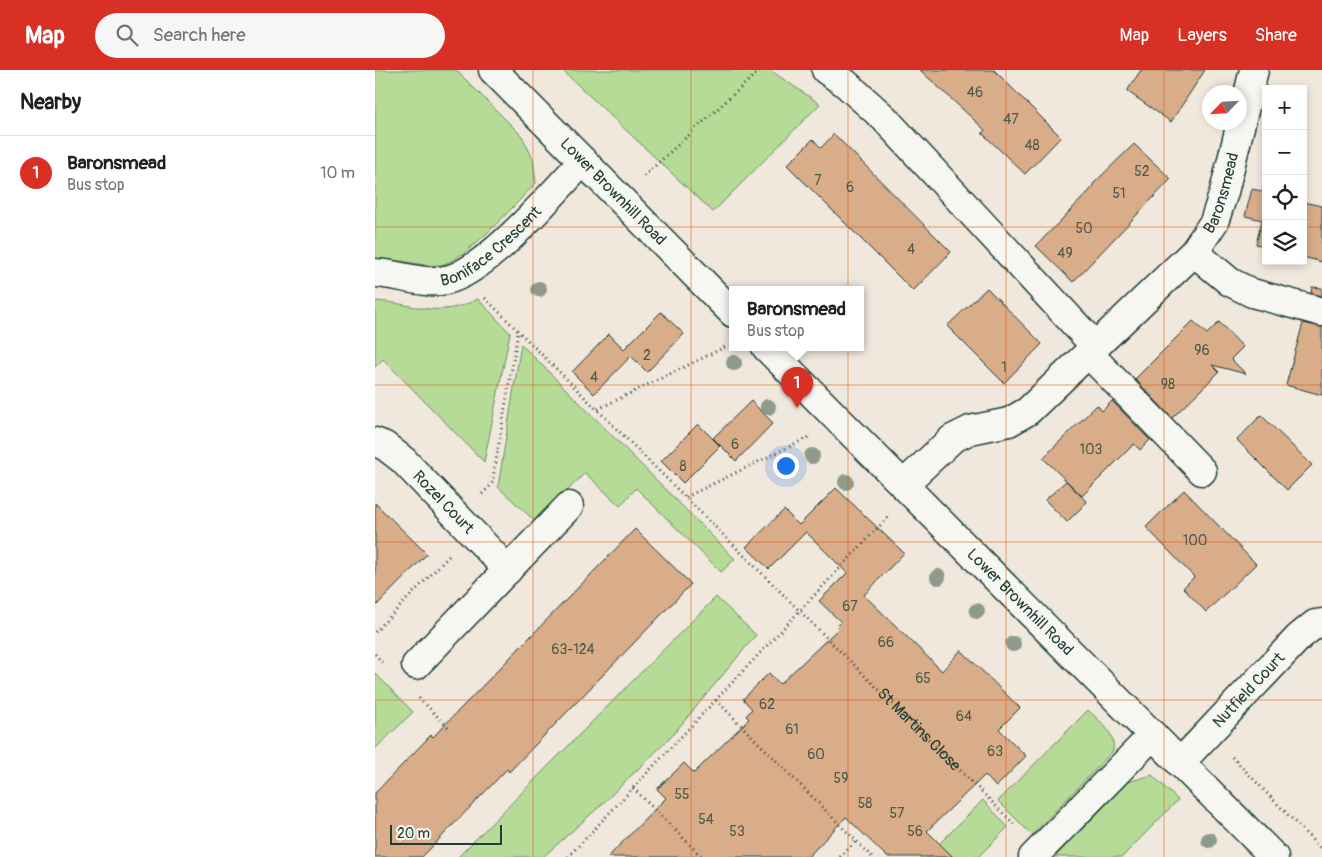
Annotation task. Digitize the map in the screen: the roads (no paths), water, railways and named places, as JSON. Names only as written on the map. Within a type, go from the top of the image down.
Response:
[{"type":"street","name":"Lower Brownhill Road","points":[[493,70],[729,310]]},
{"type":"street","points":[[826,70],[845,83],[884,118],[1202,470]]},
{"type":"street","name":"Baronsmead","points":[[907,489],[952,439],[970,430],[1009,422],[1028,411],[1194,252],[1214,222],[1224,192],[1253,70]]},
{"type":"street","name":"Boniface Crescent","points":[[375,273],[393,274],[427,281],[447,280],[469,272],[523,225],[583,161]]},
{"type":"street","name":"Baronsmead","points":[[1194,252],[1230,282],[1252,293],[1322,312]]},
{"type":"street","name":"Lower Brownhill Road","points":[[770,351],[1274,857]]},
{"type":"street","name":"Rozel Court","points":[[375,442],[385,446],[403,460],[508,570]]},
{"type":"street","points":[[416,666],[569,506]]},
{"type":"street","name":"Nutfield Court","points":[[1180,763],[1299,637],[1315,624],[1322,624]]},
{"type":"street","points":[[1036,854],[1153,735]]},
{"type":"place","name":"Baronsmead","points":[[797,408]]}]
